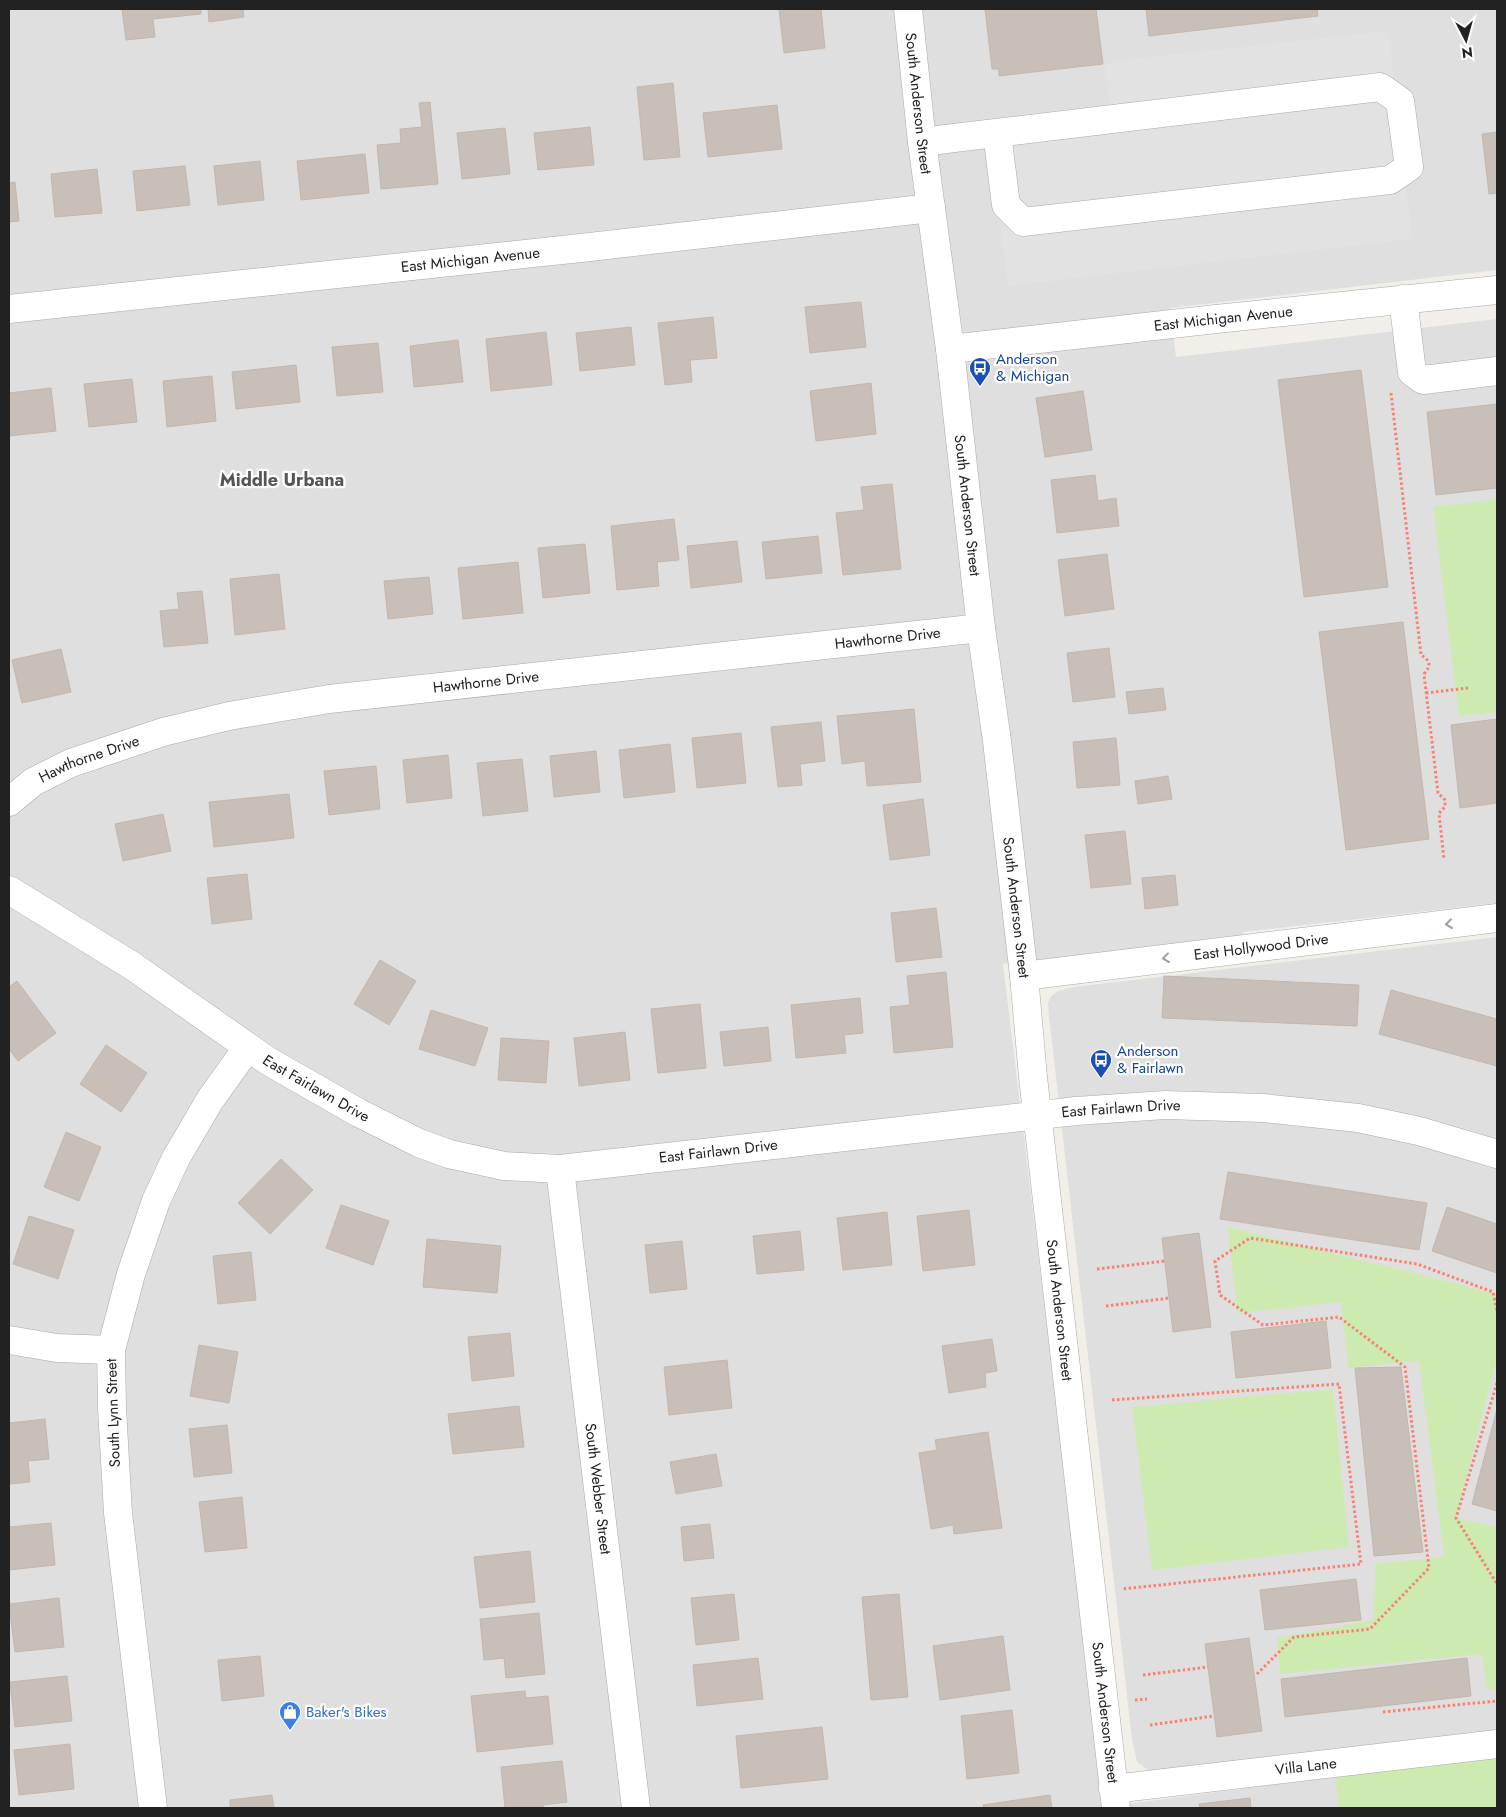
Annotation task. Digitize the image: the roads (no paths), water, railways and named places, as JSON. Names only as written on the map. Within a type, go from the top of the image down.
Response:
[{"type":"street","name":"South Anderson Street","points":[[908,9],[922,142],[950,349],[981,628],[1024,976],[1114,1798]]},
{"type":"street","points":[[922,142],[1380,87],[1400,101],[1408,166],[1390,180],[1023,222],[1006,205],[998,133]]},
{"type":"street","name":"East Michigan Avenue","points":[[9,309],[580,248],[931,208]]},
{"type":"street","name":"East Michigan Avenue","points":[[950,349],[1216,318],[1497,290]]},
{"type":"street","points":[[1403,300],[1412,372],[1423,380],[1497,371]]},
{"type":"street","name":"Hawthorne Drive","points":[[9,802],[33,782],[71,763],[163,732],[229,716],[328,699],[981,628]]},
{"type":"street","name":"East Fairlawn Drive","points":[[9,890],[131,966],[268,1061],[359,1113],[418,1143],[450,1154],[504,1166],[560,1169],[1082,1111],[1165,1105],[1264,1108],[1358,1118],[1419,1131],[1497,1154]]},
{"type":"street","name":"East Hollywood Drive","points":[[1024,976],[1497,918]]},
{"type":"street","name":"South Lynn Street","points":[[153,1808],[118,1513],[111,1350],[131,1274],[156,1201],[176,1158],[210,1100],[248,1047]]},
{"type":"street","name":"South Webber Street","points":[[560,1169],[636,1808]]},
{"type":"street","points":[[9,1340],[56,1348],[111,1350]]},
{"type":"street","name":"Villa Lane","points":[[1114,1798],[1497,1744]]},
{"type":"place","name":"Anderson & Michigan","points":[[980,387]]},
{"type":"place","name":"Anderson & Fairlawn","points":[[1101,1079]]},
{"type":"place","name":"Baker's Bikes","points":[[290,1731]]},
{"type":"district","name":"Middle Urbana","points":[[282,480]]}]
